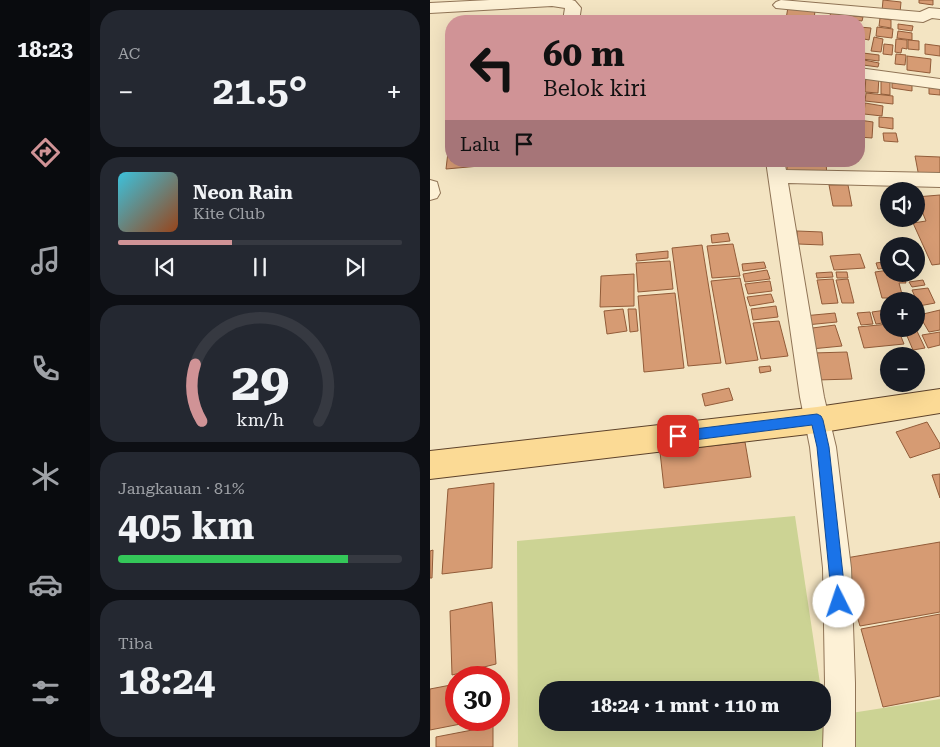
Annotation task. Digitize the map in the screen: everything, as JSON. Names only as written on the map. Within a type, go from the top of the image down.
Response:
[{"type":"main road","points":[[430,465],[817,420],[940,401]]},
{"type":"street","points":[[430,8],[552,1],[570,4],[573,8],[572,15]]},
{"type":"street","points":[[781,3],[918,17],[923,17],[929,13],[940,14]]},
{"type":"street","points":[[865,74],[940,84]]},
{"type":"street","points":[[839,747],[839,602],[823,447],[798,312],[777,169],[940,180]]},
{"type":"street","points":[[430,187],[430,194]]},
{"type":"green space","points":[[795,516],[820,681],[539,681],[539,731],[831,731],[831,716],[940,699],[940,747],[518,747],[517,541]]},
{"type":"building","points":[[883,0],[901,2],[900,13],[882,11]]},
{"type":"building","points":[[919,0],[933,0],[933,5],[919,3]]},
{"type":"building","points":[[788,7],[815,10],[815,15],[787,15]]},
{"type":"building","points":[[831,11],[844,12],[844,15],[830,15]]},
{"type":"building","points":[[880,18],[891,20],[891,28],[879,26]]},
{"type":"building","points":[[898,24],[913,26],[912,31],[898,29]]},
{"type":"building","points":[[877,27],[893,29],[892,38],[876,36]]},
{"type":"building","points":[[865,28],[871,28],[869,40],[865,39]]},
{"type":"building","points":[[898,31],[912,33],[912,40],[897,38]]},
{"type":"building","points":[[874,37],[883,39],[881,52],[871,51]]},
{"type":"building","points":[[896,39],[907,40],[907,49],[902,48],[901,53],[895,52]]},
{"type":"building","points":[[908,40],[919,41],[919,50],[908,49]]},
{"type":"building","points":[[884,44],[893,45],[892,55],[883,54]]},
{"type":"building","points":[[925,44],[940,46],[940,56],[925,54]]},
{"type":"building","points":[[865,53],[879,55],[879,61],[865,59]]},
{"type":"building","points":[[896,54],[906,55],[905,65],[895,64]]},
{"type":"building","points":[[907,56],[931,59],[930,73],[907,70]]},
{"type":"building","points":[[865,60],[879,63],[878,67],[865,65]]},
{"type":"building","points":[[866,75],[879,76],[878,93],[865,92]]},
{"type":"building","points":[[881,77],[890,78],[890,95],[881,94]]},
{"type":"building","points":[[892,83],[912,85],[912,91],[892,88]]},
{"type":"building","points":[[929,84],[940,85],[940,95],[929,94]]},
{"type":"building","points":[[866,93],[893,96],[893,104],[865,101]]},
{"type":"building","points":[[865,103],[883,106],[882,116],[865,114]]},
{"type":"building","points":[[879,117],[893,118],[893,129],[879,127]]},
{"type":"building","points":[[865,121],[873,122],[872,138],[865,137]]},
{"type":"building","points":[[883,133],[896,133],[898,142],[884,141]]},
{"type":"building","points":[[915,156],[940,157],[940,178],[919,177]]},
{"type":"building","points":[[446,167],[468,167],[446,169]]},
{"type":"building","points":[[787,167],[826,167],[827,178],[787,175]]},
{"type":"building","points":[[829,185],[848,185],[852,206],[833,206]]},
{"type":"building","points":[[940,195],[940,264],[932,265],[925,250],[925,237],[919,237],[915,227],[925,227],[925,196]]},
{"type":"building","points":[[797,231],[822,232],[823,245],[798,244]]},
{"type":"building","points":[[728,233],[730,241],[712,243],[711,235]]},
{"type":"building","points":[[733,244],[740,276],[712,278],[707,246]]},
{"type":"building","points":[[702,245],[721,363],[688,366],[672,248]]},
{"type":"building","points":[[668,251],[668,258],[637,261],[636,254]]},
{"type":"building","points":[[860,254],[865,268],[834,270],[830,256]]},
{"type":"building","points":[[670,261],[673,289],[638,292],[636,263]]},
{"type":"building","points":[[764,262],[766,268],[743,271],[742,264]]},
{"type":"building","points":[[880,262],[880,269],[878,269],[876,263]]},
{"type":"building","points":[[767,270],[770,279],[745,282],[743,274]]},
{"type":"building","points":[[880,271],[880,282],[906,282],[899,283],[901,292],[880,292],[875,272]]},
{"type":"building","points":[[832,272],[833,277],[817,278],[816,273]]},
{"type":"building","points":[[836,272],[847,272],[848,278],[837,278]]},
{"type":"building","points":[[634,274],[634,306],[600,307],[601,276]]},
{"type":"building","points":[[740,278],[758,360],[726,364],[711,281]]},
{"type":"building","points":[[833,279],[838,303],[822,304],[817,280]]},
{"type":"building","points":[[848,279],[854,303],[842,303],[836,280]]},
{"type":"building","points":[[770,281],[772,291],[748,294],[745,284]]},
{"type":"building","points":[[909,282],[924,282],[925,285],[912,287]]},
{"type":"building","points":[[928,288],[935,303],[925,305],[925,292],[913,292],[912,290]]},
{"type":"building","points":[[675,293],[684,368],[644,372],[638,296]]},
{"type":"building","points":[[771,294],[774,302],[750,306],[747,297]]},
{"type":"building","points":[[776,306],[778,317],[753,320],[751,309]]},
{"type":"building","points":[[623,309],[627,331],[607,334],[604,311]]},
{"type":"building","points":[[628,309],[636,309],[638,331],[630,332]]},
{"type":"building","points":[[940,310],[940,330],[929,332],[925,325],[925,314]]},
{"type":"building","points":[[880,311],[880,323],[876,324],[872,312]]},
{"type":"building","points":[[870,312],[873,324],[861,325],[857,313]]},
{"type":"building","points":[[835,313],[837,322],[806,325],[803,316]]},
{"type":"building","points":[[779,321],[788,356],[761,359],[753,323]]},
{"type":"building","points":[[835,325],[842,346],[811,349],[805,329]]},
{"type":"building","points":[[880,325],[880,337],[901,337],[904,344],[864,348],[858,327]]},
{"type":"building","points":[[940,332],[940,345],[928,348],[923,337],[925,337],[925,334]]},
{"type":"building","points":[[907,337],[920,337],[925,347],[912,347]]},
{"type":"building","points":[[847,352],[852,379],[817,380],[813,353]]},
{"type":"building","points":[[770,366],[771,371],[760,373],[759,367]]},
{"type":"building","points":[[729,388],[733,400],[705,406],[702,394]]},
{"type":"building","points":[[927,422],[940,444],[940,448],[910,458],[896,432]]},
{"type":"building","points":[[745,442],[751,477],[664,488],[660,452]]},
{"type":"building","points":[[940,474],[940,498],[932,475]]},
{"type":"building","points":[[494,483],[492,568],[442,574],[448,489]]},
{"type":"building","points":[[940,542],[940,612],[860,626],[840,559]]},
{"type":"building","points":[[433,550],[432,578],[430,578],[430,551]]},
{"type":"building","points":[[492,602],[496,664],[488,666],[452,666],[450,611]]},
{"type":"building","points":[[940,614],[940,696],[883,707],[861,629]]},
{"type":"building","points":[[445,686],[445,727],[430,730],[430,689]]},
{"type":"building","points":[[467,731],[493,731],[493,747],[436,747],[436,737]]},
{"type":"route","points":[[678,436],[817,420],[823,447],[837,568],[839,602]]}]
